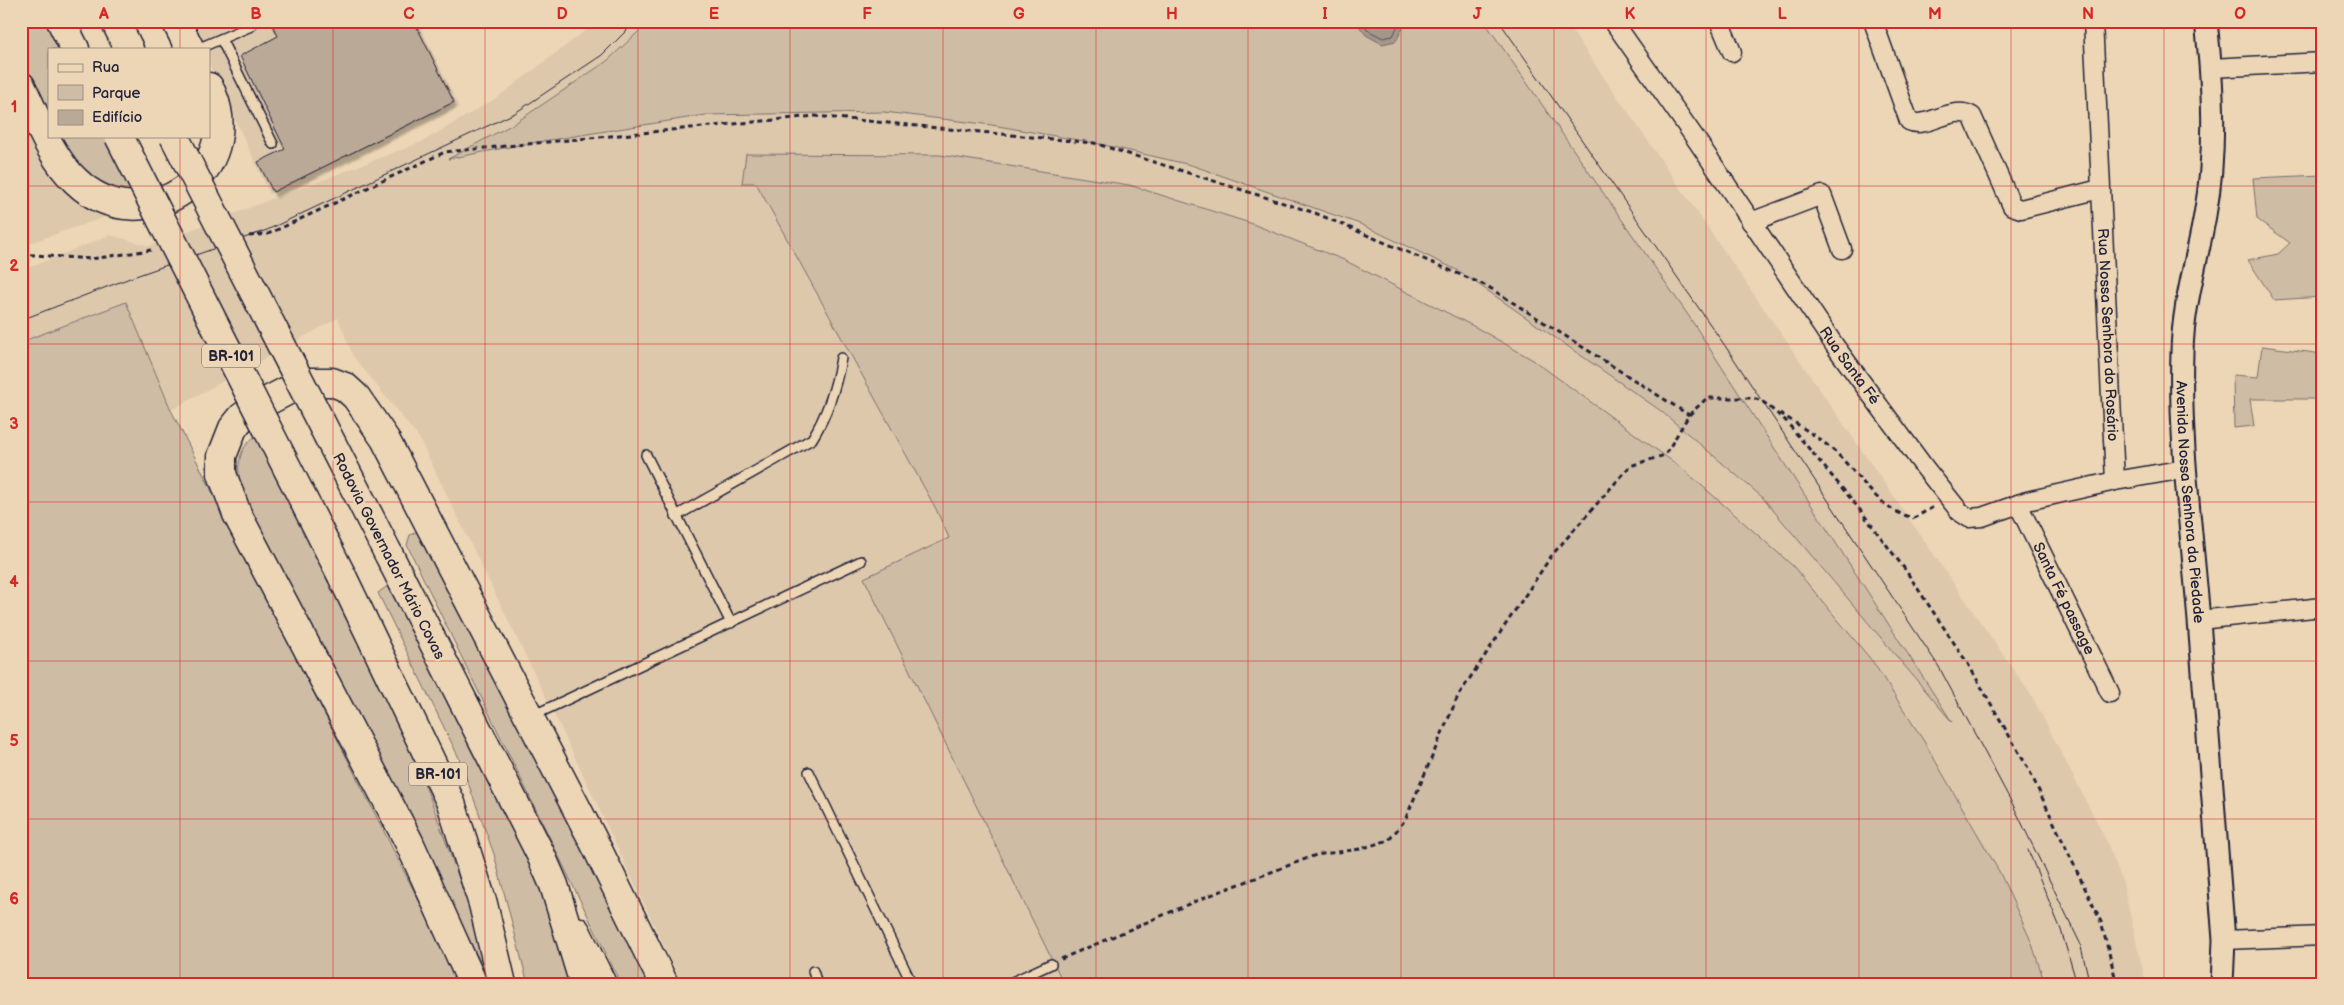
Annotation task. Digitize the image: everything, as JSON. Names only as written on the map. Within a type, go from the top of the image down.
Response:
[{"type":"main road","points":[[61,21],[74,48]]},
{"type":"main road","points":[[115,21],[128,48]]},
{"type":"main road","points":[[177,22],[190,48]]},
{"type":"main road","points":[[21,86],[60,165],[77,183],[94,195],[110,202],[137,206],[175,197],[186,190],[204,172],[215,144],[217,125],[216,110],[210,90]]},
{"type":"main road","name":"BR-101","points":[[120,138],[342,576],[451,802],[488,922],[502,984]]},
{"type":"main road","name":"Rodovia Governador Mário Covas","points":[[175,138],[474,721],[554,885],[584,984]]},
{"type":"main road","points":[[473,984],[409,842],[238,514],[222,474],[222,456],[229,435],[242,418],[304,382],[332,382],[344,387],[356,397],[385,439],[592,838],[664,984]]},
{"type":"main road","name":"BR-101","points":[[554,885],[602,984]]},
{"type":"street","name":"Rua Santa Fé","points":[[1613,21],[1835,346],[1960,512],[1969,518],[1990,515],[2018,504],[2115,481],[2185,470]]},
{"type":"street","points":[[1719,21],[1732,52]]},
{"type":"street","points":[[1873,21],[1909,121],[1917,123],[1951,113],[1966,113],[1972,116],[2008,200],[2015,208],[2021,209],[2100,189]]},
{"type":"street","name":"Rua Nossa Senhora do Rosário","points":[[2094,21],[2100,189],[2115,481]]},
{"type":"street","name":"Avenida Nossa Senhora da Piedade","points":[[2206,21],[2212,68],[2214,123],[2212,162],[2205,216],[2186,305],[2182,351],[2185,470],[2199,620],[2224,940],[2222,984]]},
{"type":"street","points":[[2212,68],[2323,62]]},
{"type":"street","points":[[1751,222],[1822,195],[1842,249]]},
{"type":"street","name":"Santa Fé passage","points":[[2018,504],[2110,693]]},
{"type":"street","points":[[2199,620],[2323,608]]},
{"type":"street","points":[[2224,940],[2323,936]]},
{"type":"lane","points":[[199,48],[252,26]]},
{"type":"lane","points":[[221,39],[273,144]]},
{"type":"lane","points":[[676,516],[812,439],[825,419],[836,389],[841,358]]},
{"type":"lane","points":[[646,455],[731,623]]},
{"type":"lane","points":[[529,717],[861,561]]},
{"type":"lane","points":[[809,772],[912,984]]},
{"type":"lane","points":[[1008,984],[1051,964]]},
{"type":"lane","points":[[813,971],[818,984]]},
{"type":"path","points":[[240,238],[268,234],[445,152],[814,116],[1094,143],[1314,213],[1487,286],[1689,415]]},
{"type":"path","points":[[21,254],[91,259],[156,250]]},
{"type":"path","points":[[1051,964],[1203,898],[1316,855],[1360,849],[1389,840],[1406,820],[1458,696],[1552,555],[1630,466],[1665,455],[1689,415],[1707,398],[1753,398],[1762,401],[1785,420],[1857,506],[1904,568],[1968,664],[2029,770],[2101,922],[2117,984]]},
{"type":"path","points":[[1770,407],[1810,432],[1834,451],[1883,504],[1902,515],[1914,518],[1948,498]]},
{"type":"shaded area","points":[[190,21],[417,21],[457,103],[270,194],[210,66],[210,48],[202,48]]},
{"type":"shaded area","points":[[598,21],[650,21],[607,61],[515,123],[450,159],[519,145],[706,115],[884,112],[992,125],[1095,143],[1191,165],[1360,224],[1459,271],[1661,411],[1762,497],[1949,718],[1688,315],[1484,21],[1565,21],[2033,698],[2107,842],[2123,883],[2146,984],[2045,984],[2031,941],[2000,873],[1925,743],[1873,662],[1793,566],[1683,469],[1533,360],[1479,329],[1344,260],[1250,223],[1129,185],[940,155],[746,154],[742,182],[756,183],[936,509],[950,539],[864,578],[1064,984],[682,984],[559,724],[419,438],[353,356],[338,318],[171,410],[126,302],[21,342],[21,271],[110,235],[149,246],[422,142],[498,97]]},
{"type":"shaded area","points":[[21,86],[60,165],[137,206],[21,246]]},
{"type":"green space","points":[[21,21],[50,21],[63,48],[48,48],[48,126],[21,80]]},
{"type":"green space","points":[[650,21],[1484,21],[1688,315],[1952,722],[1762,497],[1661,411],[1459,271],[1360,224],[1191,165],[1095,143],[992,125],[884,112],[706,115],[519,145],[448,159],[515,123],[607,61]]},
{"type":"green space","points":[[55,138],[108,138],[137,196],[99,190]]},
{"type":"green space","points":[[746,154],[940,155],[1129,185],[1250,223],[1344,260],[1479,329],[1533,360],[1683,469],[1793,566],[1873,662],[1925,743],[2000,873],[2031,941],[2045,984],[1064,984],[864,578],[949,538],[936,509],[756,183],[742,183]]},
{"type":"green space","points":[[2323,175],[2323,297],[2274,300],[2248,260],[2278,254],[2290,243],[2257,219],[2253,178]]},
{"type":"green space","points":[[126,302],[171,410],[461,984],[21,984],[21,342]]},
{"type":"green space","points":[[2262,346],[2323,354],[2323,399],[2250,399],[2254,426],[2234,428],[2233,375],[2258,377]]},
{"type":"green space","points":[[256,436],[406,738],[432,803],[472,915],[483,967],[241,491],[239,468],[241,454],[249,441]]},
{"type":"green space","points":[[418,531],[421,532],[650,984],[621,984],[407,545],[410,535]]},
{"type":"green space","points":[[390,584],[472,752],[520,839],[555,918],[576,984],[528,984],[494,854],[459,758],[378,593]]},
{"type":"water","points":[[1355,21],[1405,21],[1405,24],[1396,41],[1382,44],[1366,35]]},
{"type":"building","points":[[271,21],[414,21],[454,102],[273,192],[258,162],[285,149],[240,56],[278,36]]},
{"type":"tram line","points":[[21,320],[130,278],[267,230],[515,113],[602,55],[636,21]]},
{"type":"tram line","points":[[1499,21],[1730,353],[1939,667],[2013,805],[2080,943],[2090,984]]},
{"type":"tram line","points":[[2028,850],[2061,930],[2077,984]]}]
